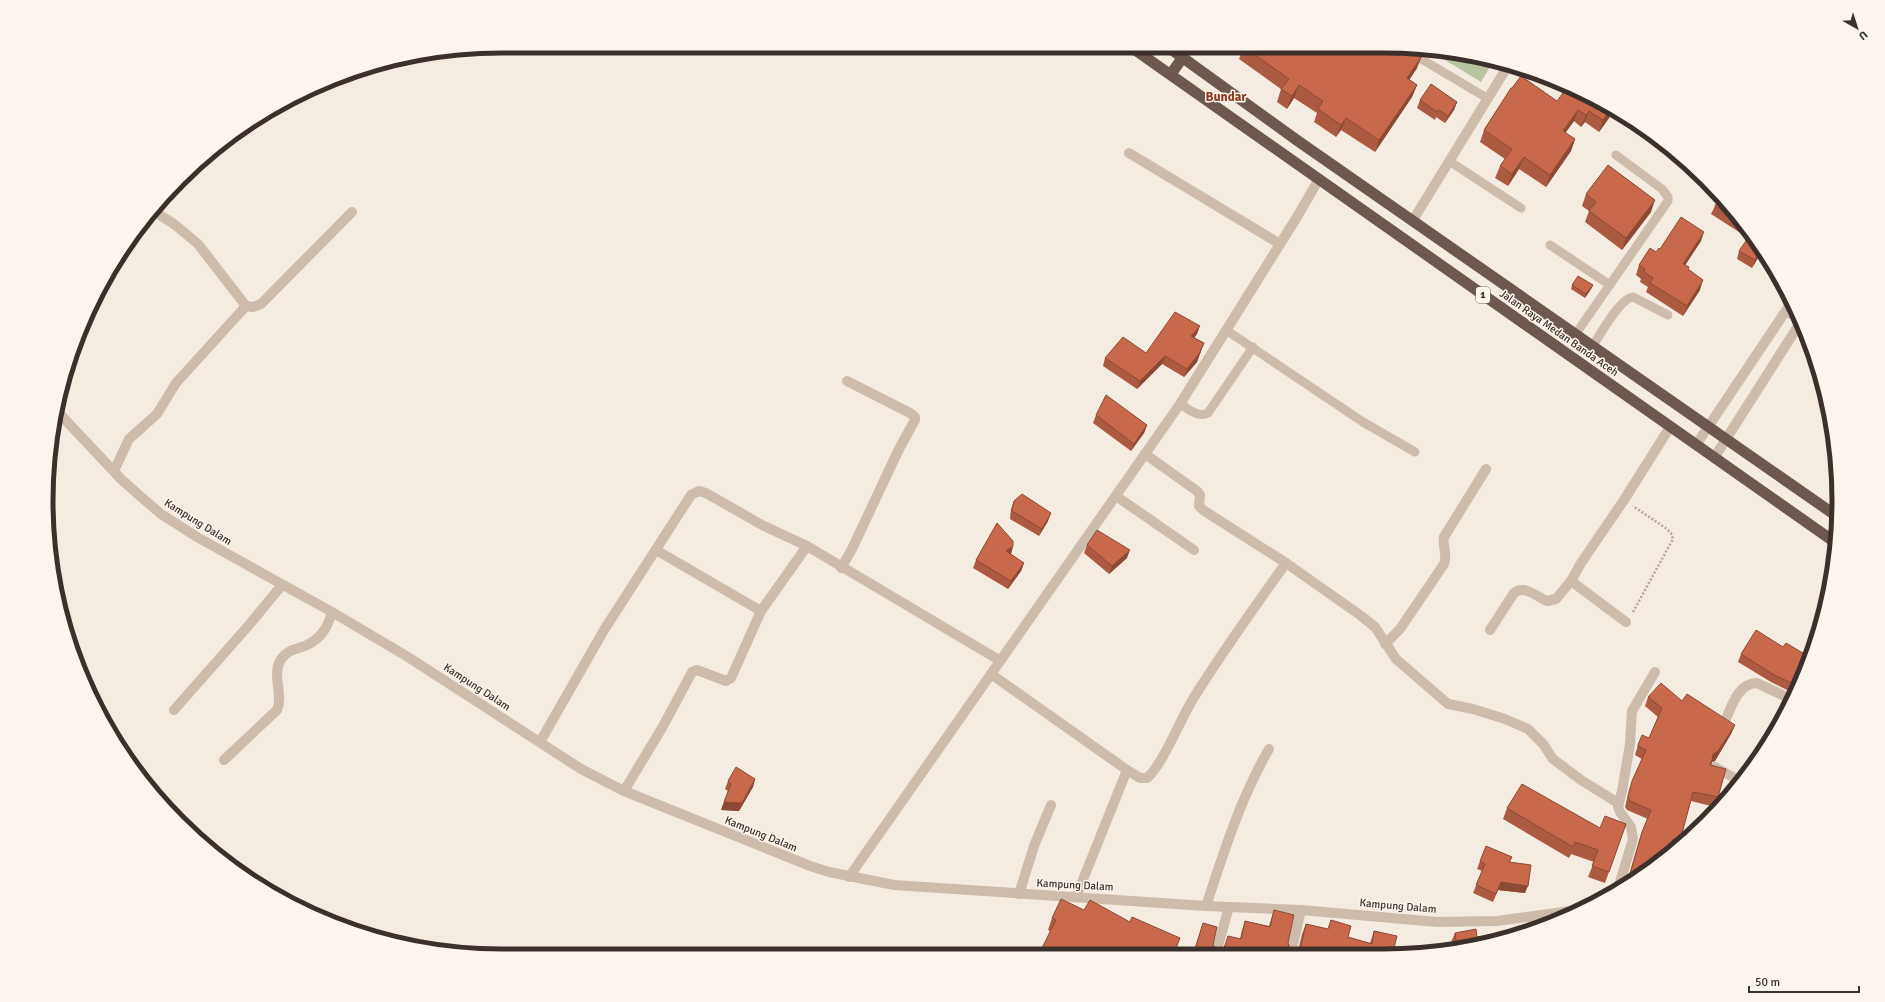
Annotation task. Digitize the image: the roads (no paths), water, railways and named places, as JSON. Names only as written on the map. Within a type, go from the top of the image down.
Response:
[{"type":"highway","name":"Jalan Raya Medan Banda Aceh","points":[[1140,53],[1830,539]]},
{"type":"highway","points":[[1171,74],[1185,53]]},
{"type":"highway","name":"Jalan Raya Medan Banda Aceh","points":[[1187,53],[1298,141],[1832,513]]},
{"type":"street","points":[[1413,220],[1505,70]]},
{"type":"street","points":[[1129,153],[1280,244]]},
{"type":"street","points":[[849,877],[992,674],[999,660],[1180,404],[1280,244],[1318,179]]},
{"type":"street","points":[[158,214],[174,224],[198,244],[246,306],[253,307],[261,304],[352,212]]},
{"type":"street","points":[[114,471],[129,439],[157,414],[176,383],[246,306]]},
{"type":"street","points":[[1696,445],[1788,308]]},
{"type":"street","points":[[1714,458],[1797,328]]},
{"type":"street","points":[[841,568],[857,538],[899,449],[915,420],[915,417],[910,412],[847,381]]},
{"type":"street","name":"Kampung Dalam","points":[[62,415],[114,471],[161,514],[197,537],[332,612],[408,657],[581,768],[624,791],[810,866],[849,877],[894,885],[1019,894],[1076,896],[1206,906],[1300,910],[1437,922],[1497,921],[1561,912]]},
{"type":"street","points":[[1490,630],[1516,591],[1524,589],[1550,602],[1556,599],[1571,581],[1581,563],[1624,500],[1670,427]]},
{"type":"street","points":[[1145,454],[1197,491],[1200,495],[1199,506],[1203,510],[1286,563],[1360,614],[1378,631],[1385,644],[1400,663],[1448,704],[1473,709],[1505,719],[1528,729],[1543,744],[1553,759],[1581,780],[1618,803]]},
{"type":"street","points":[[1385,644],[1400,629],[1444,564],[1446,555],[1443,543],[1444,537],[1486,469]]},
{"type":"street","points":[[540,742],[604,630],[691,495],[698,491],[716,497],[762,525],[807,546],[841,568],[999,660]]},
{"type":"street","points":[[1116,496],[1194,550]]},
{"type":"street","points":[[624,791],[662,728],[692,672],[697,670],[724,680],[728,680],[761,611],[807,546]]},
{"type":"street","points":[[656,550],[761,611]]},
{"type":"street","points":[[992,674],[1127,770],[1144,779],[1152,772],[1192,701],[1232,637],[1286,563]]},
{"type":"street","points":[[1571,581],[1626,622]]},
{"type":"street","points":[[174,710],[249,626],[282,585]]},
{"type":"street","points":[[224,760],[277,710],[279,700],[277,674],[281,660],[295,648],[308,645],[326,630],[332,612]]},
{"type":"street","points":[[1620,881],[1633,839],[1632,830],[1618,810],[1618,803],[1622,791],[1630,744],[1632,711],[1655,672]]},
{"type":"street","points":[[1725,721],[1738,694],[1742,689],[1752,683],[1758,684],[1787,697]]},
{"type":"street","points":[[1206,906],[1234,822],[1247,789],[1269,749]]},
{"type":"street","points":[[1715,767],[1736,778]]},
{"type":"street","points":[[1076,896],[1127,770]]},
{"type":"street","points":[[1019,894],[1034,846],[1051,805]]},
{"type":"street","points":[[1217,949],[1229,907]]},
{"type":"street","points":[[1292,949],[1300,910]]},
{"type":"lane","points":[[1413,54],[1487,98]]},
{"type":"lane","points":[[1575,335],[1666,206],[1668,197],[1662,189],[1616,155]]},
{"type":"lane","points":[[1449,161],[1521,208]]},
{"type":"lane","points":[[1550,245],[1610,285]]},
{"type":"lane","points":[[1592,347],[1619,307],[1630,297],[1634,297],[1668,315]]},
{"type":"lane","points":[[1226,330],[1363,422],[1415,452]]},
{"type":"lane","points":[[1180,404],[1198,414],[1202,415],[1208,413],[1253,347]]},
{"type":"district","name":"Bundar","points":[[1226,97]]}]
